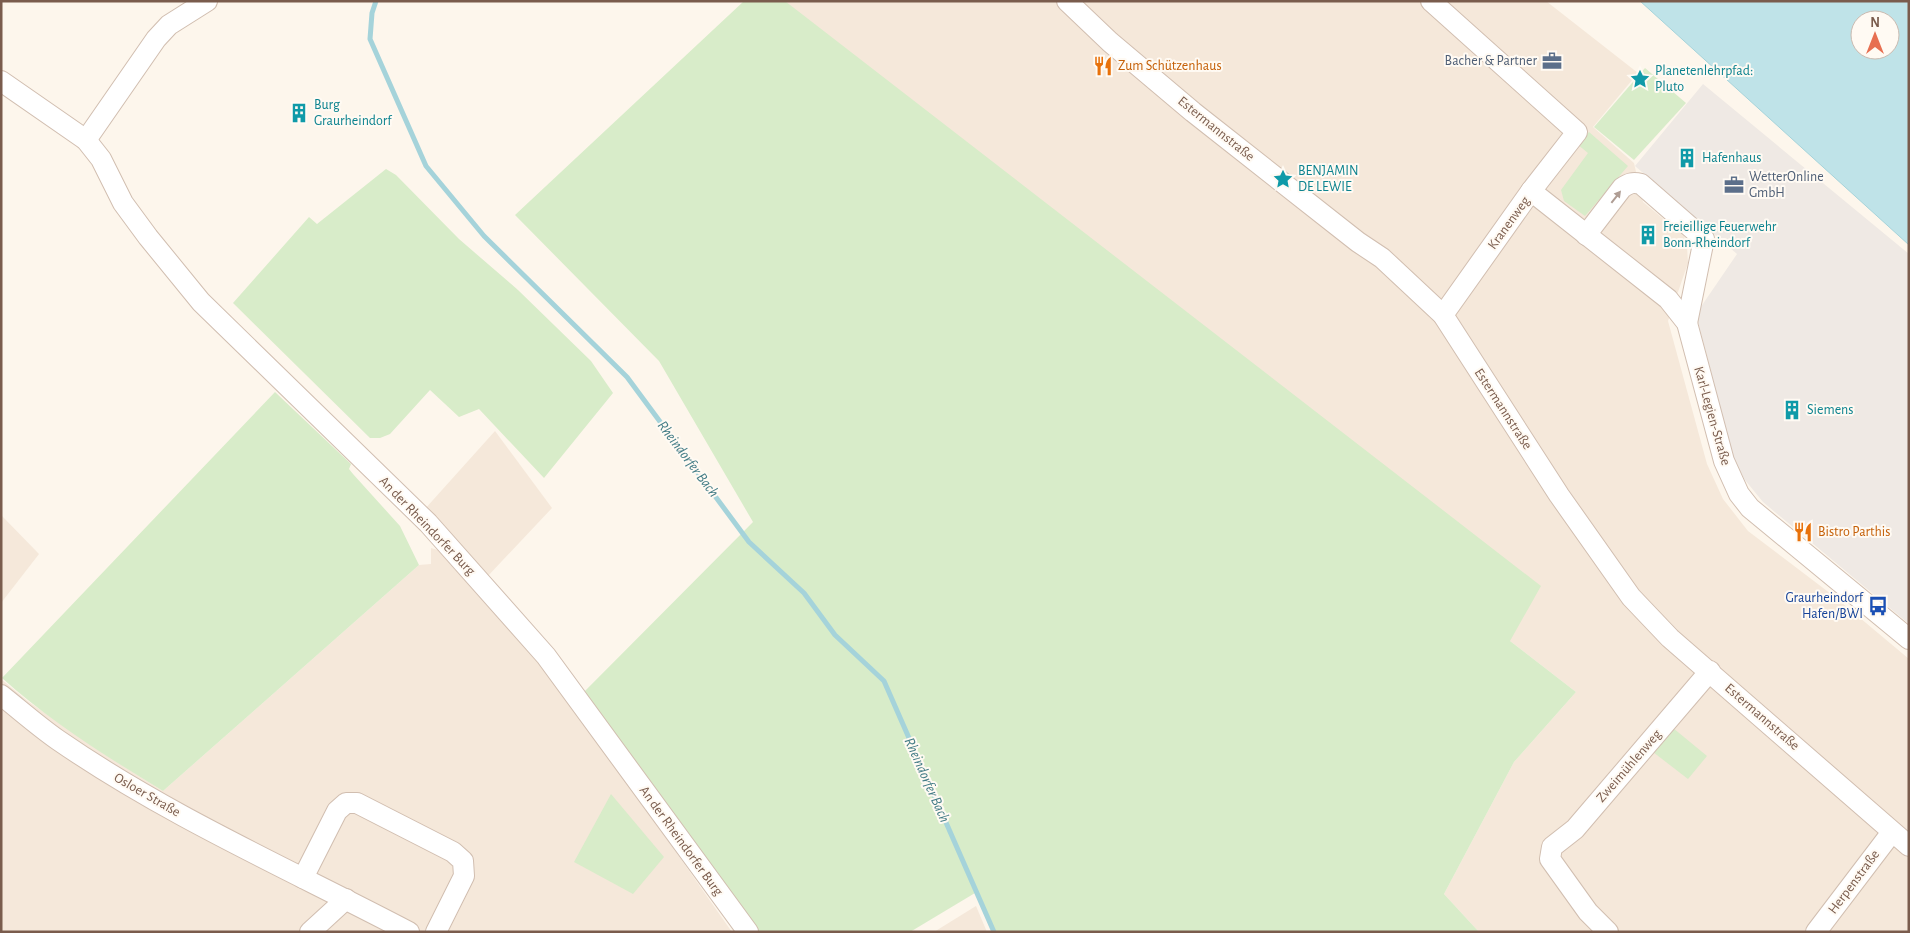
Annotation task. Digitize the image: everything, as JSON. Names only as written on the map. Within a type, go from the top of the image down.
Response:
[{"type":"street","points":[[86,140],[156,39],[169,25],[207,1]]},
{"type":"street","name":"Estermannstraße","points":[[1067,1],[1110,42],[1193,112],[1358,242],[1382,258],[1443,316],[1558,495],[1631,597],[1670,638],[1909,846]]},
{"type":"street","name":"Kranenweg","points":[[1431,1],[1578,132],[1531,191],[1443,316]]},
{"type":"street","name":"An der Rheindorfer Burg","points":[[1,81],[86,140],[101,159],[123,203],[201,302],[428,522],[546,656],[748,932]]},
{"type":"street","name":"Karl-Legien-Straße","points":[[1586,235],[1622,188],[1628,184],[1641,184],[1704,239],[1687,323]]},
{"type":"street","name":"Karl-Legien-Straße","points":[[1531,191],[1668,299],[1687,323],[1724,461],[1739,494],[1750,508],[1909,638]]},
{"type":"street","name":"Zweimühlenweg","points":[[1608,932],[1588,912],[1550,860],[1552,847],[1575,829],[1710,671]]},
{"type":"street","name":"Osloer Straße","points":[[1,695],[56,739],[128,785],[216,834],[409,932]]},
{"type":"street","points":[[303,878],[337,811],[346,803],[357,803],[453,852],[463,861],[464,876],[436,932]]},
{"type":"street","name":"Herpenstraße","points":[[1816,932],[1892,832]]},
{"type":"street","points":[[310,932],[346,899]]},
{"type":"shaded area","points":[[785,1],[1546,1],[1638,73],[1593,127],[1634,163],[1643,202],[1684,236],[1687,246],[1688,263],[1668,321],[1707,464],[1723,499],[1748,531],[1835,597],[1909,659],[1909,932],[1479,932],[1444,894],[1514,762],[1576,692],[1510,641]]},
{"type":"shaded area","points":[[1703,84],[1909,254],[1909,624],[1763,502],[1745,480],[1734,460],[1696,314],[1737,254],[1635,166]]},
{"type":"shaded area","points":[[495,431],[552,508],[487,577],[424,510]]},
{"type":"shaded area","points":[[1,515],[39,554],[1,603]]},
{"type":"shaded area","points":[[431,548],[438,550],[558,684],[732,932],[1,932],[1,679],[29,702],[104,754],[163,791],[419,565],[431,564]]},
{"type":"shaded area","points":[[976,906],[987,932],[934,932]]},
{"type":"green space","points":[[744,1],[785,1],[1541,586],[1510,641],[1576,692],[1514,762],[1444,894],[1479,932],[992,932],[975,893],[910,932],[755,932],[577,699],[753,522],[659,361],[515,215]]},
{"type":"green space","points":[[1645,68],[1686,103],[1634,160],[1594,127]]},
{"type":"green space","points":[[1589,132],[1628,166],[1585,216],[1564,201],[1561,190],[1588,153],[1577,144]]},
{"type":"green space","points":[[386,169],[396,175],[459,239],[518,290],[591,361],[613,393],[544,478],[479,409],[459,417],[430,390],[390,434],[380,438],[370,438],[233,303],[309,217],[317,224]]},
{"type":"green space","points":[[275,392],[351,464],[349,469],[400,526],[419,565],[163,791],[100,752],[60,724],[2,678]]},
{"type":"green space","points":[[1673,728],[1707,756],[1688,779],[1653,752]]},
{"type":"green space","points":[[611,794],[664,857],[633,894],[574,862]]},
{"type":"water","points":[[1640,1],[1909,1],[1909,245]]},
{"type":"waterway","name":"Rheindorfer Bach","points":[[376,1],[372,13],[370,39],[426,166],[484,236],[627,377],[749,542],[804,593],[835,635],[884,681],[994,932]]},
{"type":"place","name":"Bacher & Partner","points":[[1552,61]]},
{"type":"place","name":"Zum Schützenhaus","points":[[1103,66]]},
{"type":"place","name":"Planetenlehrpfad: Pluto","points":[[1640,79]]},
{"type":"place","name":"Burg Graurheindorf","points":[[299,113]]},
{"type":"place","name":"Hafenhaus","points":[[1687,158]]},
{"type":"place","name":"BENJAMIN DE LEWIE","points":[[1283,179]]},
{"type":"place","name":"WetterOnline GmbH","points":[[1734,185]]},
{"type":"place","name":"Freieillige Feuerwehr Bonn-Rheindorf","points":[[1648,235]]},
{"type":"place","name":"Siemens","points":[[1792,410]]},
{"type":"place","name":"Bistro Parthis","points":[[1803,532]]},
{"type":"place","name":"Graurheindorf Hafen/BWI","points":[[1878,606]]}]
